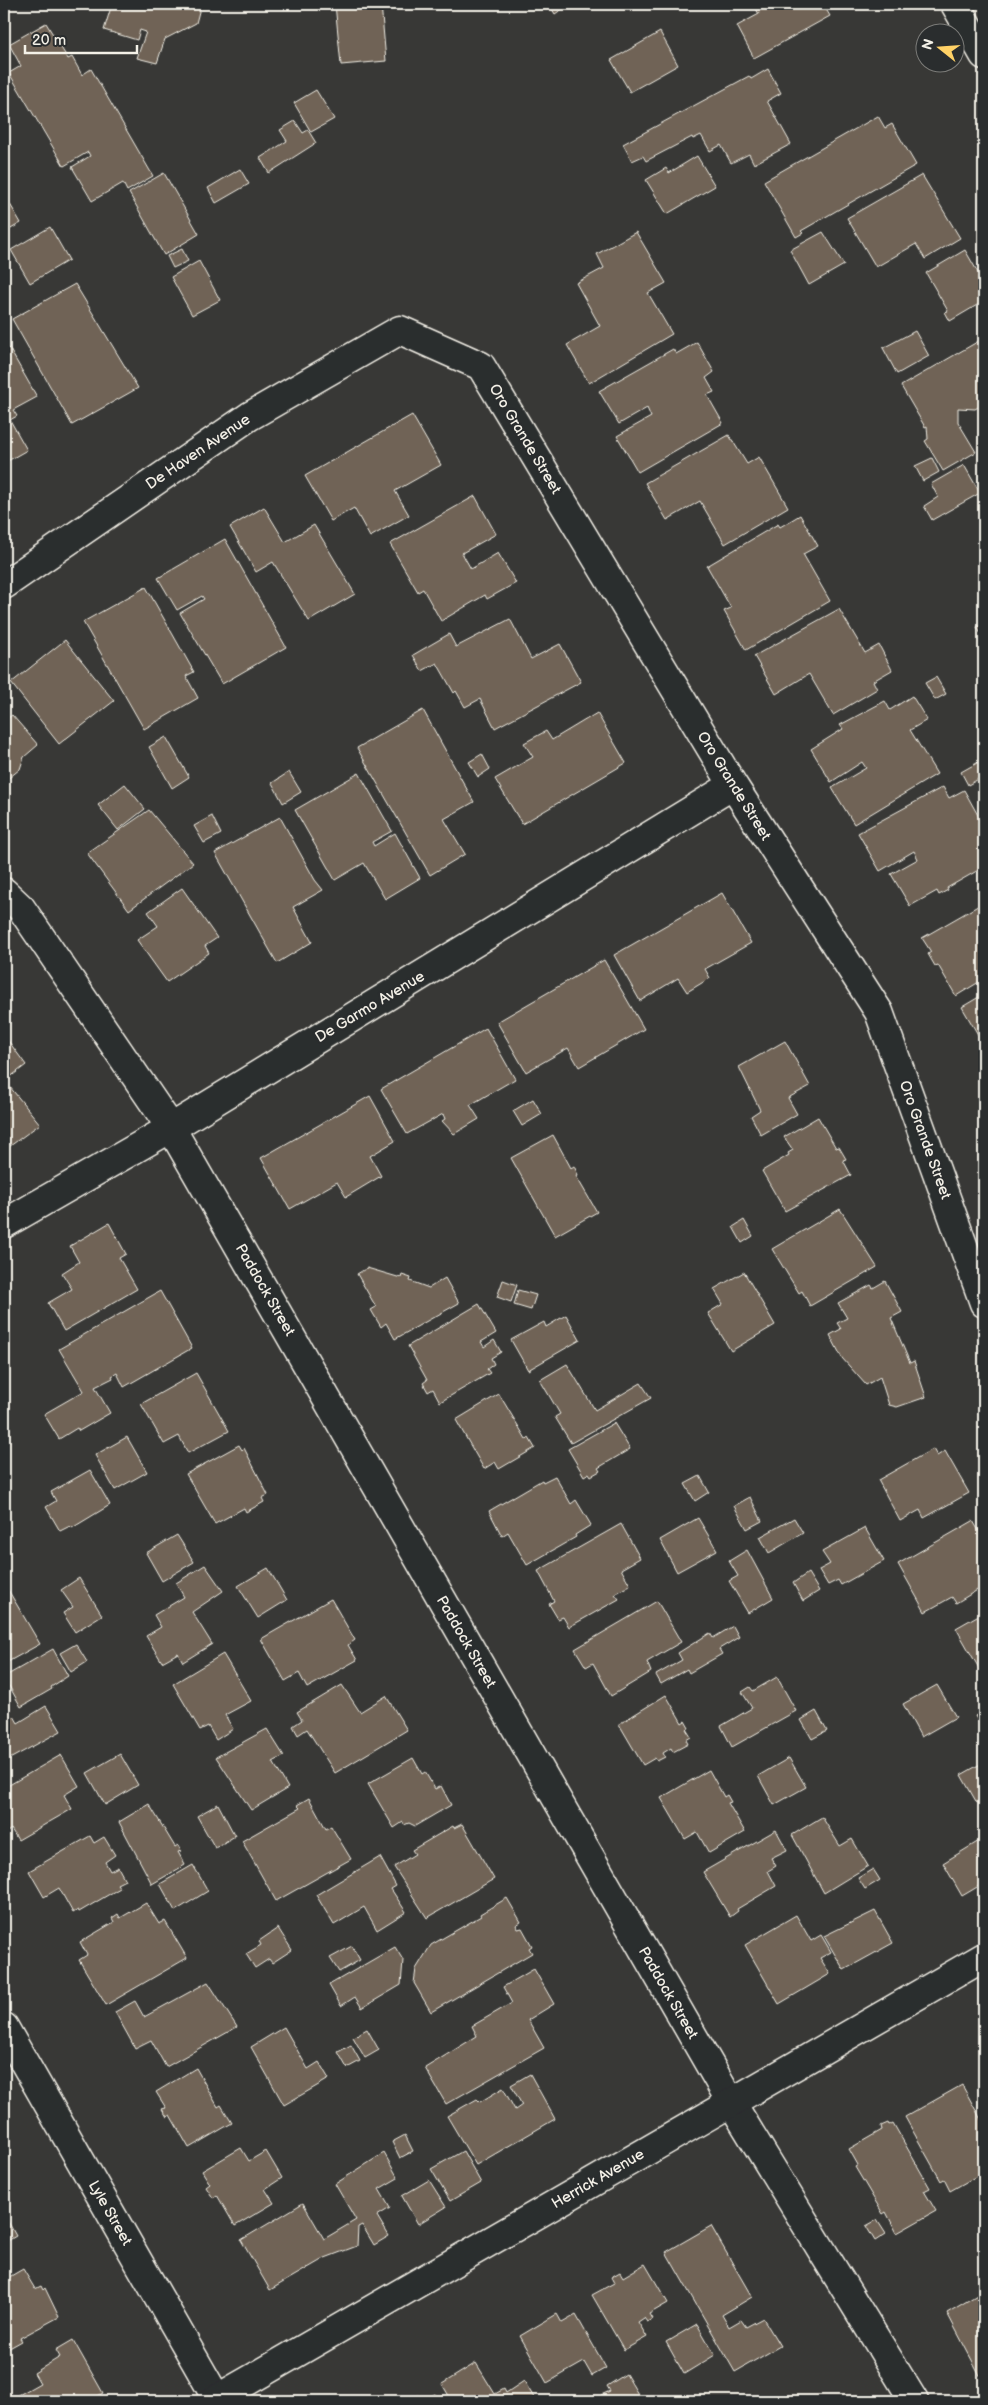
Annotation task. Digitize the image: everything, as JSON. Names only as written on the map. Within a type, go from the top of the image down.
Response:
[{"type":"street","points":[[955,4],[984,55]]},
{"type":"street","name":"De Haven Avenue","points":[[4,585],[250,416],[400,330]]},
{"type":"street","name":"Oro Grande Street","points":[[400,330],[481,366],[733,785],[879,1012],[984,1303]]},
{"type":"street","name":"De Garmo Avenue","points":[[4,1224],[171,1128],[733,785]]},
{"type":"street","name":"Paddock Street","points":[[4,892],[20,908],[171,1128],[731,2102],[914,2401]]},
{"type":"street","name":"Herrick Avenue","points":[[215,2400],[984,1957]]},
{"type":"street","name":"Lyle Street","points":[[4,2027],[215,2400]]},
{"type":"building","points":[[112,4],[201,4],[196,23],[165,39],[157,63],[137,58],[146,32],[140,30],[137,40],[104,30]]},
{"type":"building","points":[[335,4],[381,4],[386,61],[341,65]]},
{"type":"building","points":[[549,4],[567,4],[568,5],[555,14]]},
{"type":"building","points":[[753,4],[823,4],[830,16],[754,58],[737,26],[759,14]]},
{"type":"building","points":[[46,23],[68,59],[72,57],[82,75],[91,69],[153,176],[127,191],[123,183],[92,201],[72,167],[90,156],[88,152],[64,166],[9,73],[21,66],[9,44]]},
{"type":"building","points":[[660,32],[678,65],[630,92],[611,60]]},
{"type":"building","points":[[768,69],[781,93],[767,101],[791,144],[754,164],[749,154],[731,163],[721,145],[710,151],[701,135],[693,139],[692,137],[646,161],[643,156],[632,161],[623,144],[749,76],[751,79]]},
{"type":"building","points":[[316,90],[334,119],[311,132],[294,103]]},
{"type":"building","points":[[878,116],[885,128],[892,124],[916,165],[801,231],[803,233],[796,237],[764,181]]},
{"type":"building","points":[[295,121],[303,133],[308,130],[316,143],[269,173],[260,158],[287,141],[280,130]]},
{"type":"building","points":[[697,156],[715,186],[667,214],[646,180],[666,168],[669,173]]},
{"type":"building","points":[[240,169],[249,184],[216,203],[208,188]]},
{"type":"building","points":[[164,173],[199,234],[164,255],[129,193]]},
{"type":"building","points":[[922,175],[960,238],[925,259],[916,244],[876,267],[847,218]]},
{"type":"building","points":[[4,194],[21,223],[4,233]]},
{"type":"building","points":[[50,227],[69,260],[30,283],[11,250]]},
{"type":"building","points":[[636,232],[666,283],[648,293],[672,334],[589,383],[567,345],[600,326],[576,283],[604,268],[597,254]]},
{"type":"building","points":[[823,232],[844,265],[809,285],[790,250]]},
{"type":"building","points":[[182,249],[188,261],[173,268],[167,256]]},
{"type":"building","points":[[965,250],[984,283],[984,301],[950,321],[945,312],[948,311],[926,273]]},
{"type":"building","points":[[199,261],[220,300],[192,315],[171,277]]},
{"type":"building","points":[[75,284],[138,388],[72,425],[12,319]]},
{"type":"building","points":[[915,331],[929,356],[897,374],[883,348]]},
{"type":"building","points":[[984,338],[984,404],[975,409],[958,408],[958,422],[976,452],[943,471],[925,441],[928,439],[927,426],[925,427],[901,386]]},
{"type":"building","points":[[697,342],[714,372],[706,378],[714,392],[707,395],[723,423],[638,472],[617,436],[651,417],[647,408],[619,424],[599,391],[673,349],[676,354]]},
{"type":"building","points":[[4,343],[7,349],[9,348],[37,397],[13,410],[17,416],[10,420],[27,450],[4,463]]},
{"type":"building","points":[[412,415],[441,465],[395,491],[409,515],[370,537],[354,508],[331,521],[305,476]]},
{"type":"building","points":[[729,435],[747,464],[759,457],[788,507],[725,544],[700,501],[667,520],[645,483]]},
{"type":"building","points":[[932,458],[939,472],[923,481],[915,466]]},
{"type":"building","points":[[964,465],[980,493],[932,520],[924,506],[938,497],[931,484]]},
{"type":"building","points":[[475,496],[496,534],[462,553],[471,569],[498,553],[516,583],[487,599],[485,595],[441,621],[423,589],[418,592],[390,544]]},
{"type":"building","points":[[264,507],[285,542],[314,525],[355,594],[309,621],[273,562],[256,572],[230,527]]},
{"type":"building","points":[[800,515],[818,546],[803,554],[830,601],[746,650],[724,611],[731,608],[707,566],[778,524],[780,527]]},
{"type":"building","points":[[225,539],[286,647],[222,684],[180,613],[204,599],[202,596],[177,610],[158,578]]},
{"type":"building","points":[[146,587],[194,672],[186,676],[198,698],[144,729],[83,622]]},
{"type":"building","points":[[839,609],[865,653],[879,645],[892,670],[873,681],[877,689],[833,715],[809,674],[776,694],[754,656]]},
{"type":"building","points":[[510,619],[531,659],[560,644],[581,682],[495,728],[480,699],[465,707],[456,691],[454,693],[437,663],[422,671],[413,655],[449,634],[456,647]]},
{"type":"building","points":[[984,623],[984,640],[977,627]]},
{"type":"building","points":[[65,640],[114,701],[59,744],[11,683]]},
{"type":"building","points":[[936,677],[946,694],[935,700],[925,683]]},
{"type":"building","points":[[912,696],[927,720],[910,730],[937,774],[854,824],[832,788],[866,768],[862,762],[831,782],[811,749],[843,729],[840,725],[885,701],[890,710]]},
{"type":"building","points":[[423,710],[474,802],[444,819],[465,854],[430,875],[357,748]]},
{"type":"building","points":[[597,713],[626,763],[522,824],[495,779],[533,757],[524,743],[546,731],[552,740]]},
{"type":"building","points":[[12,715],[38,745],[24,757],[20,769],[4,782],[4,721]]},
{"type":"building","points":[[166,737],[189,777],[172,788],[149,747]]},
{"type":"building","points":[[482,754],[490,769],[478,777],[469,762]]},
{"type":"building","points":[[984,759],[984,776],[968,785],[961,772]]},
{"type":"building","points":[[289,772],[301,792],[283,803],[272,783]]},
{"type":"building","points":[[359,773],[392,831],[372,842],[374,846],[395,833],[420,878],[385,899],[364,863],[335,880],[295,810]]},
{"type":"building","points":[[125,784],[145,809],[118,830],[98,805]]},
{"type":"building","points":[[943,787],[949,798],[964,790],[984,826],[984,864],[982,868],[947,888],[948,890],[939,895],[937,891],[910,906],[891,874],[918,859],[914,851],[880,871],[858,833]]},
{"type":"building","points":[[149,810],[193,863],[129,910],[87,853]]},
{"type":"building","points":[[212,816],[221,834],[204,843],[194,826]]},
{"type":"building","points":[[280,817],[315,880],[323,890],[293,907],[312,942],[277,963],[215,853]]},
{"type":"building","points":[[182,888],[217,938],[205,946],[209,953],[167,982],[137,940],[158,926],[148,912]]},
{"type":"building","points":[[722,893],[751,943],[705,969],[710,978],[687,992],[678,978],[640,1001],[614,955]]},
{"type":"building","points":[[983,903],[984,979],[956,996],[938,965],[935,966],[928,954],[931,952],[922,938]]},
{"type":"building","points":[[604,960],[644,1029],[579,1067],[568,1048],[526,1072],[497,1022]]},
{"type":"building","points":[[984,994],[984,1045],[962,1007]]},
{"type":"building","points":[[486,1028],[515,1079],[470,1105],[479,1119],[454,1134],[442,1121],[445,1119],[443,1114],[407,1134],[381,1089]]},
{"type":"building","points":[[4,1035],[26,1065],[5,1081],[40,1124],[6,1149],[4,1146]]},
{"type":"building","points":[[785,1041],[810,1086],[788,1098],[797,1114],[761,1135],[751,1116],[760,1110],[739,1067]]},
{"type":"building","points":[[370,1096],[395,1141],[370,1156],[381,1176],[346,1197],[337,1182],[290,1209],[261,1158]]},
{"type":"building","points":[[533,1099],[542,1114],[522,1126],[513,1111]]},
{"type":"building","points":[[818,1117],[836,1148],[839,1147],[846,1159],[843,1160],[851,1175],[785,1211],[762,1171],[789,1155],[788,1153],[793,1150],[784,1137]]},
{"type":"building","points":[[553,1135],[571,1168],[574,1166],[578,1175],[576,1176],[597,1212],[555,1236],[511,1158]]},
{"type":"building","points":[[840,1209],[877,1267],[810,1306],[802,1291],[799,1293],[772,1249]]},
{"type":"building","points":[[744,1220],[753,1236],[742,1243],[733,1227]]},
{"type":"building","points":[[109,1223],[126,1254],[119,1258],[137,1289],[64,1331],[48,1303],[72,1289],[62,1273],[79,1262],[70,1246]]},
{"type":"building","points":[[367,1268],[401,1278],[402,1275],[411,1278],[410,1281],[429,1288],[445,1278],[459,1303],[395,1339],[386,1323],[381,1327],[371,1310],[376,1307],[357,1274]]},
{"type":"building","points":[[744,1272],[775,1325],[731,1351],[708,1313],[723,1304],[714,1289]]},
{"type":"building","points":[[503,1280],[517,1285],[511,1302],[497,1297]]},
{"type":"building","points":[[885,1281],[902,1312],[891,1318],[910,1363],[914,1361],[926,1397],[897,1407],[889,1405],[880,1377],[866,1385],[842,1358],[830,1335],[841,1329],[837,1323],[847,1318],[838,1303],[871,1285],[873,1288]]},
{"type":"building","points":[[518,1290],[536,1295],[531,1310],[514,1305]]},
{"type":"building","points":[[160,1291],[192,1348],[124,1387],[117,1373],[112,1376],[113,1378],[95,1387],[110,1413],[79,1431],[77,1428],[59,1439],[44,1414],[84,1391],[59,1349]]},
{"type":"building","points":[[479,1304],[496,1333],[481,1342],[484,1347],[494,1340],[501,1352],[491,1358],[494,1364],[487,1369],[490,1373],[440,1402],[433,1389],[428,1392],[423,1383],[427,1380],[408,1346]]},
{"type":"building","points":[[566,1315],[580,1340],[528,1370],[511,1340],[544,1322],[546,1327]]},
{"type":"building","points":[[567,1364],[595,1410],[641,1383],[651,1398],[571,1443],[555,1417],[560,1414],[540,1380]]},
{"type":"building","points":[[196,1373],[229,1431],[188,1453],[179,1436],[164,1444],[141,1404]]},
{"type":"building","points":[[499,1394],[526,1439],[529,1438],[535,1448],[499,1469],[495,1462],[484,1469],[456,1420]]},
{"type":"building","points":[[614,1423],[630,1449],[598,1468],[600,1471],[591,1476],[589,1473],[584,1476],[568,1449]]},
{"type":"building","points":[[127,1437],[147,1472],[115,1490],[95,1455]]},
{"type":"building","points":[[239,1445],[242,1450],[244,1448],[268,1495],[262,1498],[264,1502],[246,1512],[244,1508],[215,1524],[186,1474]]},
{"type":"building","points":[[933,1449],[937,1456],[945,1451],[969,1493],[924,1518],[920,1510],[900,1521],[878,1480]]},
{"type":"building","points":[[90,1470],[110,1505],[72,1528],[70,1526],[60,1531],[46,1507],[56,1501],[51,1492]]},
{"type":"building","points":[[555,1476],[571,1504],[576,1500],[591,1525],[575,1535],[576,1537],[527,1565],[508,1532],[502,1536],[489,1511],[542,1480],[543,1482]]},
{"type":"building","points":[[700,1476],[709,1492],[695,1501],[685,1484]]},
{"type":"building","points":[[750,1497],[762,1521],[747,1529],[734,1506]]},
{"type":"building","points":[[698,1518],[717,1550],[677,1572],[660,1540]]},
{"type":"building","points":[[794,1518],[803,1533],[769,1553],[760,1537]]},
{"type":"building","points":[[973,1521],[982,1536],[984,1535],[984,1586],[956,1603],[952,1597],[925,1612],[898,1564]]},
{"type":"building","points":[[621,1524],[640,1558],[621,1569],[630,1585],[615,1594],[619,1599],[569,1627],[563,1617],[558,1619],[549,1604],[554,1601],[538,1571]]},
{"type":"building","points":[[865,1528],[884,1561],[841,1585],[838,1580],[828,1585],[819,1570],[830,1564],[822,1552]]},
{"type":"building","points":[[177,1535],[194,1562],[162,1581],[146,1553]]},
{"type":"building","points":[[747,1550],[773,1598],[748,1613],[729,1581],[738,1576],[729,1561]]},
{"type":"building","points":[[205,1565],[223,1591],[192,1612],[212,1644],[183,1662],[178,1653],[162,1662],[146,1636],[161,1627],[154,1615],[184,1597],[176,1583]]},
{"type":"building","points":[[268,1568],[287,1600],[258,1618],[238,1586]]},
{"type":"building","points":[[808,1573],[819,1591],[803,1601],[793,1583]]},
{"type":"building","points":[[79,1578],[102,1615],[75,1632],[63,1613],[73,1607],[61,1590]]},
{"type":"building","points":[[4,1583],[40,1644],[4,1664]]},
{"type":"building","points":[[331,1599],[355,1640],[348,1645],[357,1660],[307,1688],[299,1673],[285,1681],[261,1639]]},
{"type":"building","points":[[657,1601],[681,1642],[647,1662],[651,1672],[611,1696],[593,1663],[586,1667],[575,1649]]},
{"type":"building","points":[[984,1612],[984,1677],[956,1628]]},
{"type":"building","points":[[733,1626],[739,1637],[719,1649],[722,1654],[689,1673],[687,1669],[661,1684],[656,1675],[682,1660],[678,1653],[710,1633],[713,1638]]},
{"type":"building","points":[[76,1644],[87,1662],[71,1672],[60,1653]]},
{"type":"building","points":[[53,1649],[68,1676],[51,1687],[52,1689],[21,1707],[4,1677]]},
{"type":"building","points":[[223,1654],[251,1701],[225,1715],[233,1729],[216,1740],[208,1726],[200,1730],[173,1684]]},
{"type":"building","points":[[777,1677],[796,1711],[732,1747],[721,1726],[752,1708],[742,1692],[750,1687],[753,1691]]},
{"type":"building","points":[[342,1685],[360,1712],[386,1696],[407,1730],[335,1773],[307,1729],[298,1735],[293,1726],[302,1720],[297,1712]]},
{"type":"building","points":[[937,1685],[956,1717],[921,1737],[903,1704]]},
{"type":"building","points":[[666,1695],[682,1723],[685,1721],[689,1728],[686,1729],[691,1737],[686,1740],[688,1744],[673,1752],[671,1748],[663,1753],[665,1757],[657,1761],[655,1758],[643,1765],[619,1724]]},
{"type":"building","points":[[46,1706],[61,1731],[4,1762],[4,1722],[14,1716],[18,1723]]},
{"type":"building","points":[[816,1711],[827,1731],[812,1739],[801,1720]]},
{"type":"building","points":[[984,1711],[984,1731],[975,1716]]},
{"type":"building","points":[[267,1729],[284,1756],[273,1762],[288,1788],[251,1810],[216,1757]]},
{"type":"building","points":[[120,1754],[138,1785],[105,1805],[87,1773]]},
{"type":"building","points":[[61,1755],[79,1786],[64,1795],[72,1809],[18,1840],[11,1829],[6,1833],[4,1830],[4,1788]]},
{"type":"building","points":[[413,1758],[422,1774],[425,1772],[435,1789],[441,1786],[451,1805],[415,1826],[409,1823],[404,1825],[403,1822],[394,1828],[368,1784]]},
{"type":"building","points":[[789,1758],[806,1787],[774,1805],[758,1776]]},
{"type":"building","points":[[984,1762],[984,1799],[977,1803],[961,1775]]},
{"type":"building","points":[[709,1770],[724,1797],[727,1795],[731,1802],[728,1803],[745,1832],[709,1853],[697,1832],[685,1839],[661,1798]]},
{"type":"building","points":[[309,1798],[326,1829],[331,1826],[351,1859],[276,1901],[242,1841],[300,1808],[297,1805]]},
{"type":"building","points":[[149,1804],[175,1847],[178,1845],[181,1851],[178,1852],[185,1865],[152,1884],[119,1822]]},
{"type":"building","points":[[218,1804],[235,1836],[215,1848],[197,1816]]},
{"type":"building","points":[[822,1817],[840,1846],[852,1839],[868,1866],[824,1893],[792,1835]]},
{"type":"building","points":[[462,1824],[494,1879],[427,1918],[394,1867],[415,1854],[412,1850],[453,1826],[454,1828]]},
{"type":"building","points":[[776,1830],[787,1850],[771,1858],[776,1866],[768,1871],[776,1886],[737,1909],[738,1911],[730,1917],[703,1872]]},
{"type":"building","points":[[90,1836],[94,1843],[104,1837],[115,1855],[105,1862],[110,1871],[118,1867],[125,1880],[117,1884],[120,1888],[79,1912],[78,1910],[73,1913],[59,1888],[44,1897],[29,1871]]},
{"type":"building","points":[[984,1838],[984,1883],[962,1896],[943,1863]]},
{"type":"building","points":[[380,1857],[396,1886],[391,1889],[406,1912],[377,1930],[364,1907],[334,1925],[316,1895]]},
{"type":"building","points":[[193,1865],[208,1891],[175,1911],[160,1884]]},
{"type":"building","points":[[873,1869],[880,1880],[865,1889],[858,1878]]},
{"type":"building","points":[[507,1898],[521,1922],[516,1925],[518,1929],[522,1928],[532,1946],[529,1948],[532,1953],[431,2012],[414,1983],[416,1969],[431,1945],[481,1916],[480,1914]]},
{"type":"building","points":[[146,1903],[159,1924],[165,1921],[187,1958],[106,2005],[79,1960],[87,1955],[80,1942],[114,1922],[112,1918],[118,1914],[120,1918]]},
{"type":"building","points":[[875,1911],[893,1943],[844,1970],[824,1936]]},
{"type":"building","points":[[796,1915],[811,1941],[821,1935],[831,1952],[820,1958],[830,1974],[779,2004],[745,1945]]},
{"type":"building","points":[[278,1928],[292,1950],[272,1963],[269,1959],[255,1968],[246,1954],[261,1945],[259,1941]]},
{"type":"building","points":[[352,1946],[360,1960],[339,1972],[330,1958]]},
{"type":"building","points":[[395,1947],[403,1960],[401,1985],[362,2008],[355,1997],[341,2006],[329,1985]]},
{"type":"building","points":[[534,1969],[554,2004],[528,2020],[544,2048],[446,2104],[425,2068],[477,2036],[472,2026],[512,2003],[503,1987]]},
{"type":"building","points":[[208,1982],[237,2027],[166,2067],[151,2040],[135,2048],[115,2012],[135,2001],[144,2017]]},
{"type":"building","points":[[284,2027],[308,2069],[319,2062],[329,2079],[284,2105],[251,2047]]},
{"type":"building","points":[[367,2029],[379,2050],[365,2058],[353,2037]]},
{"type":"building","points":[[351,2045],[360,2061],[347,2068],[338,2052]]},
{"type":"building","points":[[196,2068],[218,2107],[221,2105],[232,2123],[189,2148],[170,2115],[167,2117],[162,2109],[166,2108],[156,2092]]},
{"type":"building","points":[[530,2074],[555,2119],[476,2165],[447,2116],[477,2099],[480,2102],[503,2088],[515,2110],[522,2105],[511,2085]]},
{"type":"building","points":[[962,2085],[984,2125],[984,2172],[950,2191],[944,2179],[941,2181],[905,2117]]},
{"type":"building","points":[[888,2123],[889,2125],[893,2123],[930,2188],[924,2191],[936,2211],[897,2233],[886,2212],[883,2214],[855,2167],[858,2165],[849,2149],[882,2130],[881,2126]]},
{"type":"building","points":[[405,2135],[413,2151],[400,2158],[392,2142]]},
{"type":"building","points":[[241,2148],[249,2161],[266,2151],[282,2178],[265,2189],[274,2203],[235,2226],[217,2195],[213,2198],[206,2187],[210,2184],[202,2171]]},
{"type":"building","points":[[463,2151],[481,2183],[450,2201],[431,2169]]},
{"type":"building","points":[[384,2153],[398,2178],[379,2189],[390,2208],[377,2216],[389,2236],[374,2245],[362,2225],[358,2227],[357,2246],[325,2258],[270,2290],[241,2240],[303,2203],[324,2239],[356,2220],[335,2184]]},
{"type":"building","points":[[429,2180],[446,2207],[418,2224],[402,2196]]},
{"type":"building","points":[[4,2214],[16,2236],[4,2243]]},
{"type":"building","points":[[877,2220],[886,2234],[875,2241],[866,2226]]},
{"type":"building","points":[[711,2226],[752,2297],[722,2315],[729,2327],[741,2320],[746,2327],[763,2318],[780,2346],[735,2372],[666,2252]]},
{"type":"building","points":[[645,2264],[668,2303],[649,2314],[652,2319],[647,2322],[644,2318],[638,2322],[647,2337],[624,2350],[592,2295],[614,2283],[611,2277],[620,2272],[623,2277]]},
{"type":"building","points":[[23,2269],[35,2289],[41,2286],[43,2290],[45,2288],[59,2317],[20,2338],[22,2341],[4,2351],[4,2280]]},
{"type":"building","points":[[984,2291],[984,2383],[947,2313]]},
{"type":"building","points":[[557,2314],[562,2323],[576,2315],[606,2368],[592,2376],[584,2362],[547,2383],[520,2336]]},
{"type":"building","points":[[697,2324],[715,2355],[684,2374],[666,2342]]},
{"type":"building","points":[[73,2340],[103,2393],[89,2401],[8,2401],[40,2383],[34,2373],[60,2357],[56,2350]]},
{"type":"building","points":[[476,2363],[495,2394],[504,2389],[506,2393],[524,2381],[536,2401],[452,2401],[442,2384]]},
{"type":"building","points":[[626,2374],[642,2401],[605,2401],[601,2395],[610,2391],[607,2386]]},
{"type":"building","points":[[435,2394],[440,2401],[422,2401]]},
{"type":"building","points":[[419,2395],[422,2401],[408,2401]]}]
